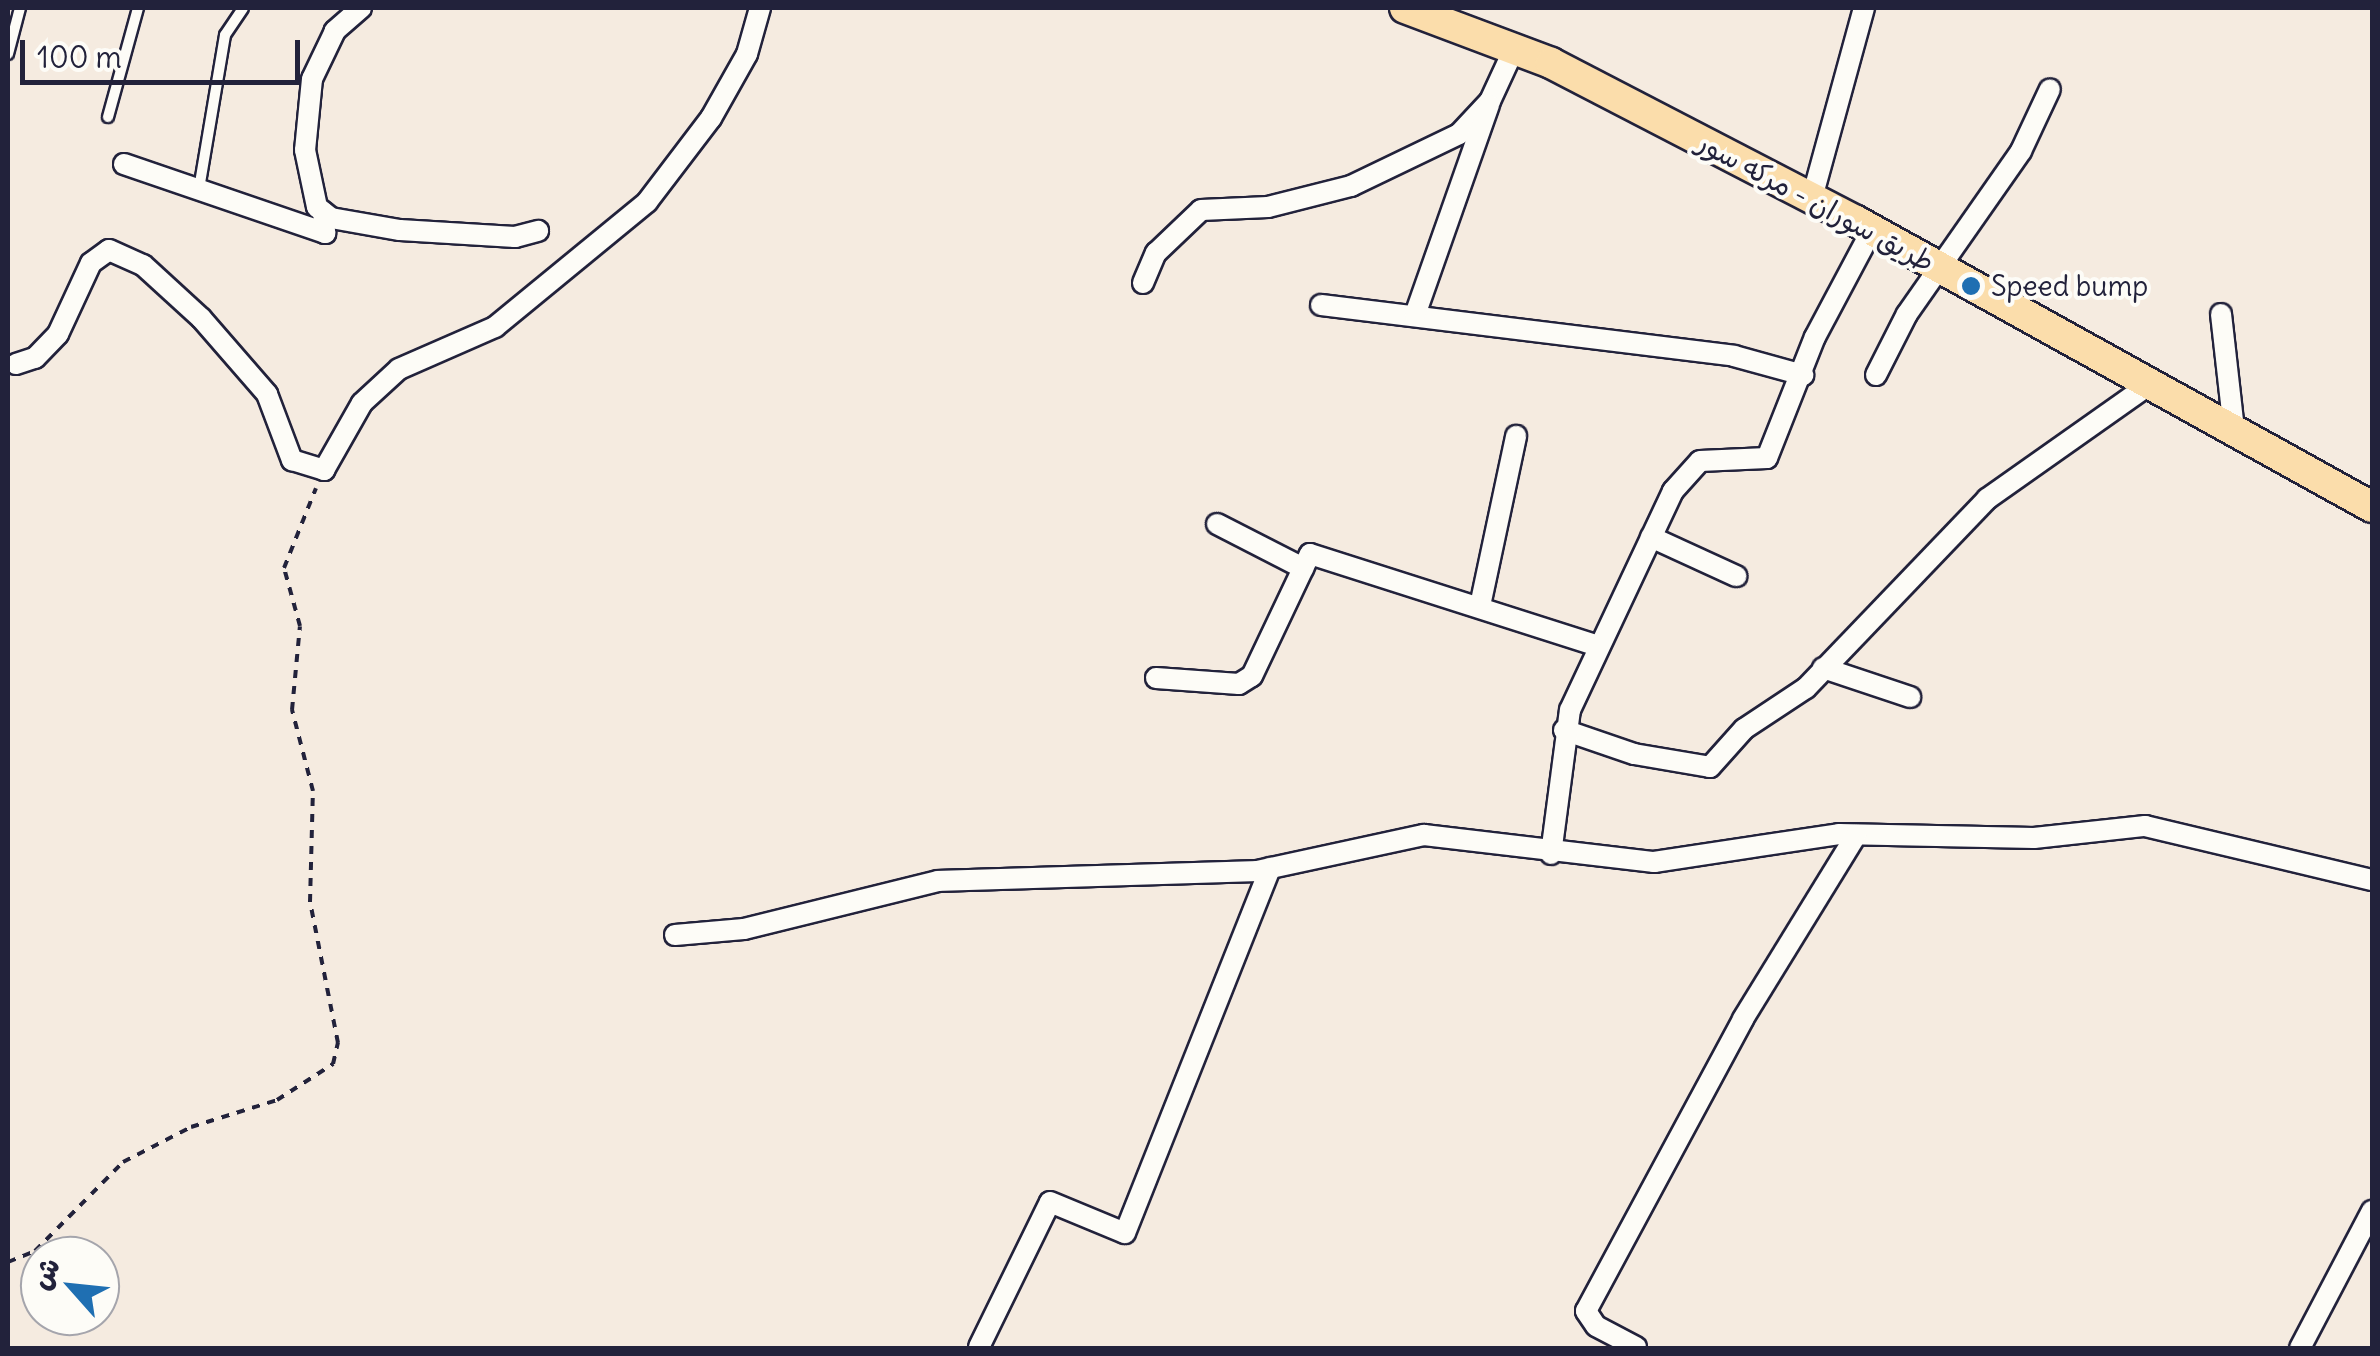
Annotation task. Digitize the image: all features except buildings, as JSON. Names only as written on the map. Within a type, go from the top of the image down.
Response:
[{"type":"main road","name":"طريق سوران - مركه سور","points":[[1405,8],[1514,49],[1812,198],[2372,508]]},
{"type":"street","points":[[124,164],[325,233],[323,212],[308,183],[305,150],[312,79],[335,31],[361,8]]},
{"type":"street","points":[[16,364],[35,358],[58,334],[90,263],[109,250],[143,265],[201,318],[267,394],[292,460],[324,470],[362,403],[399,369],[495,327],[647,202],[710,118],[747,54],[760,8]]},
{"type":"street","points":[[1812,198],[1864,8]]},
{"type":"street","points":[[1415,315],[1490,101],[1514,49]]},
{"type":"street","points":[[1876,374],[1940,267],[2021,151],[2050,88]]},
{"type":"street","points":[[1143,283],[1156,253],[1202,210],[1282,204],[1351,186],[1459,134],[1490,101]]},
{"type":"street","points":[[323,212],[400,230],[515,238],[538,231]]},
{"type":"street","points":[[1551,854],[1564,730],[1683,475],[1700,461],[1767,458],[1872,230]]},
{"type":"street","points":[[1322,305],[1734,356],[1802,376]]},
{"type":"street","points":[[2221,314],[2234,430]]},
{"type":"street","points":[[1564,730],[1634,754],[1710,767],[1744,729],[1824,668],[1987,499],[2150,384]]},
{"type":"street","points":[[1480,606],[1516,436]]},
{"type":"street","points":[[1217,524],[1303,568]]},
{"type":"street","points":[[1651,538],[1736,576]]},
{"type":"street","points":[[1156,678],[1239,684],[1252,676],[1310,554],[1600,646]]},
{"type":"street","points":[[1824,668],[1910,697]]},
{"type":"street","points":[[675,935],[744,929],[938,881],[1270,868],[1424,834],[1551,854],[1654,862],[1856,835],[2034,838],[2145,826],[2372,880]]},
{"type":"street","points":[[1636,1347],[1596,1326],[1586,1311],[1743,1019],[1856,835]]},
{"type":"street","points":[[979,1347],[1050,1202],[1125,1233],[1270,868]]},
{"type":"street","points":[[2300,1348],[2372,1211]]},
{"type":"lane","points":[[8,54],[20,8]]},
{"type":"lane","points":[[108,117],[138,8]]},
{"type":"lane","points":[[199,190],[226,35],[243,8]]},
{"type":"path","points":[[8,1262],[36,1251],[123,1162],[191,1127],[277,1100],[333,1064],[338,1043],[310,902],[312,792],[292,710],[300,626],[284,568],[324,470]]},
{"type":"place","name":"Speed bump","points":[[1971,286]]}]
